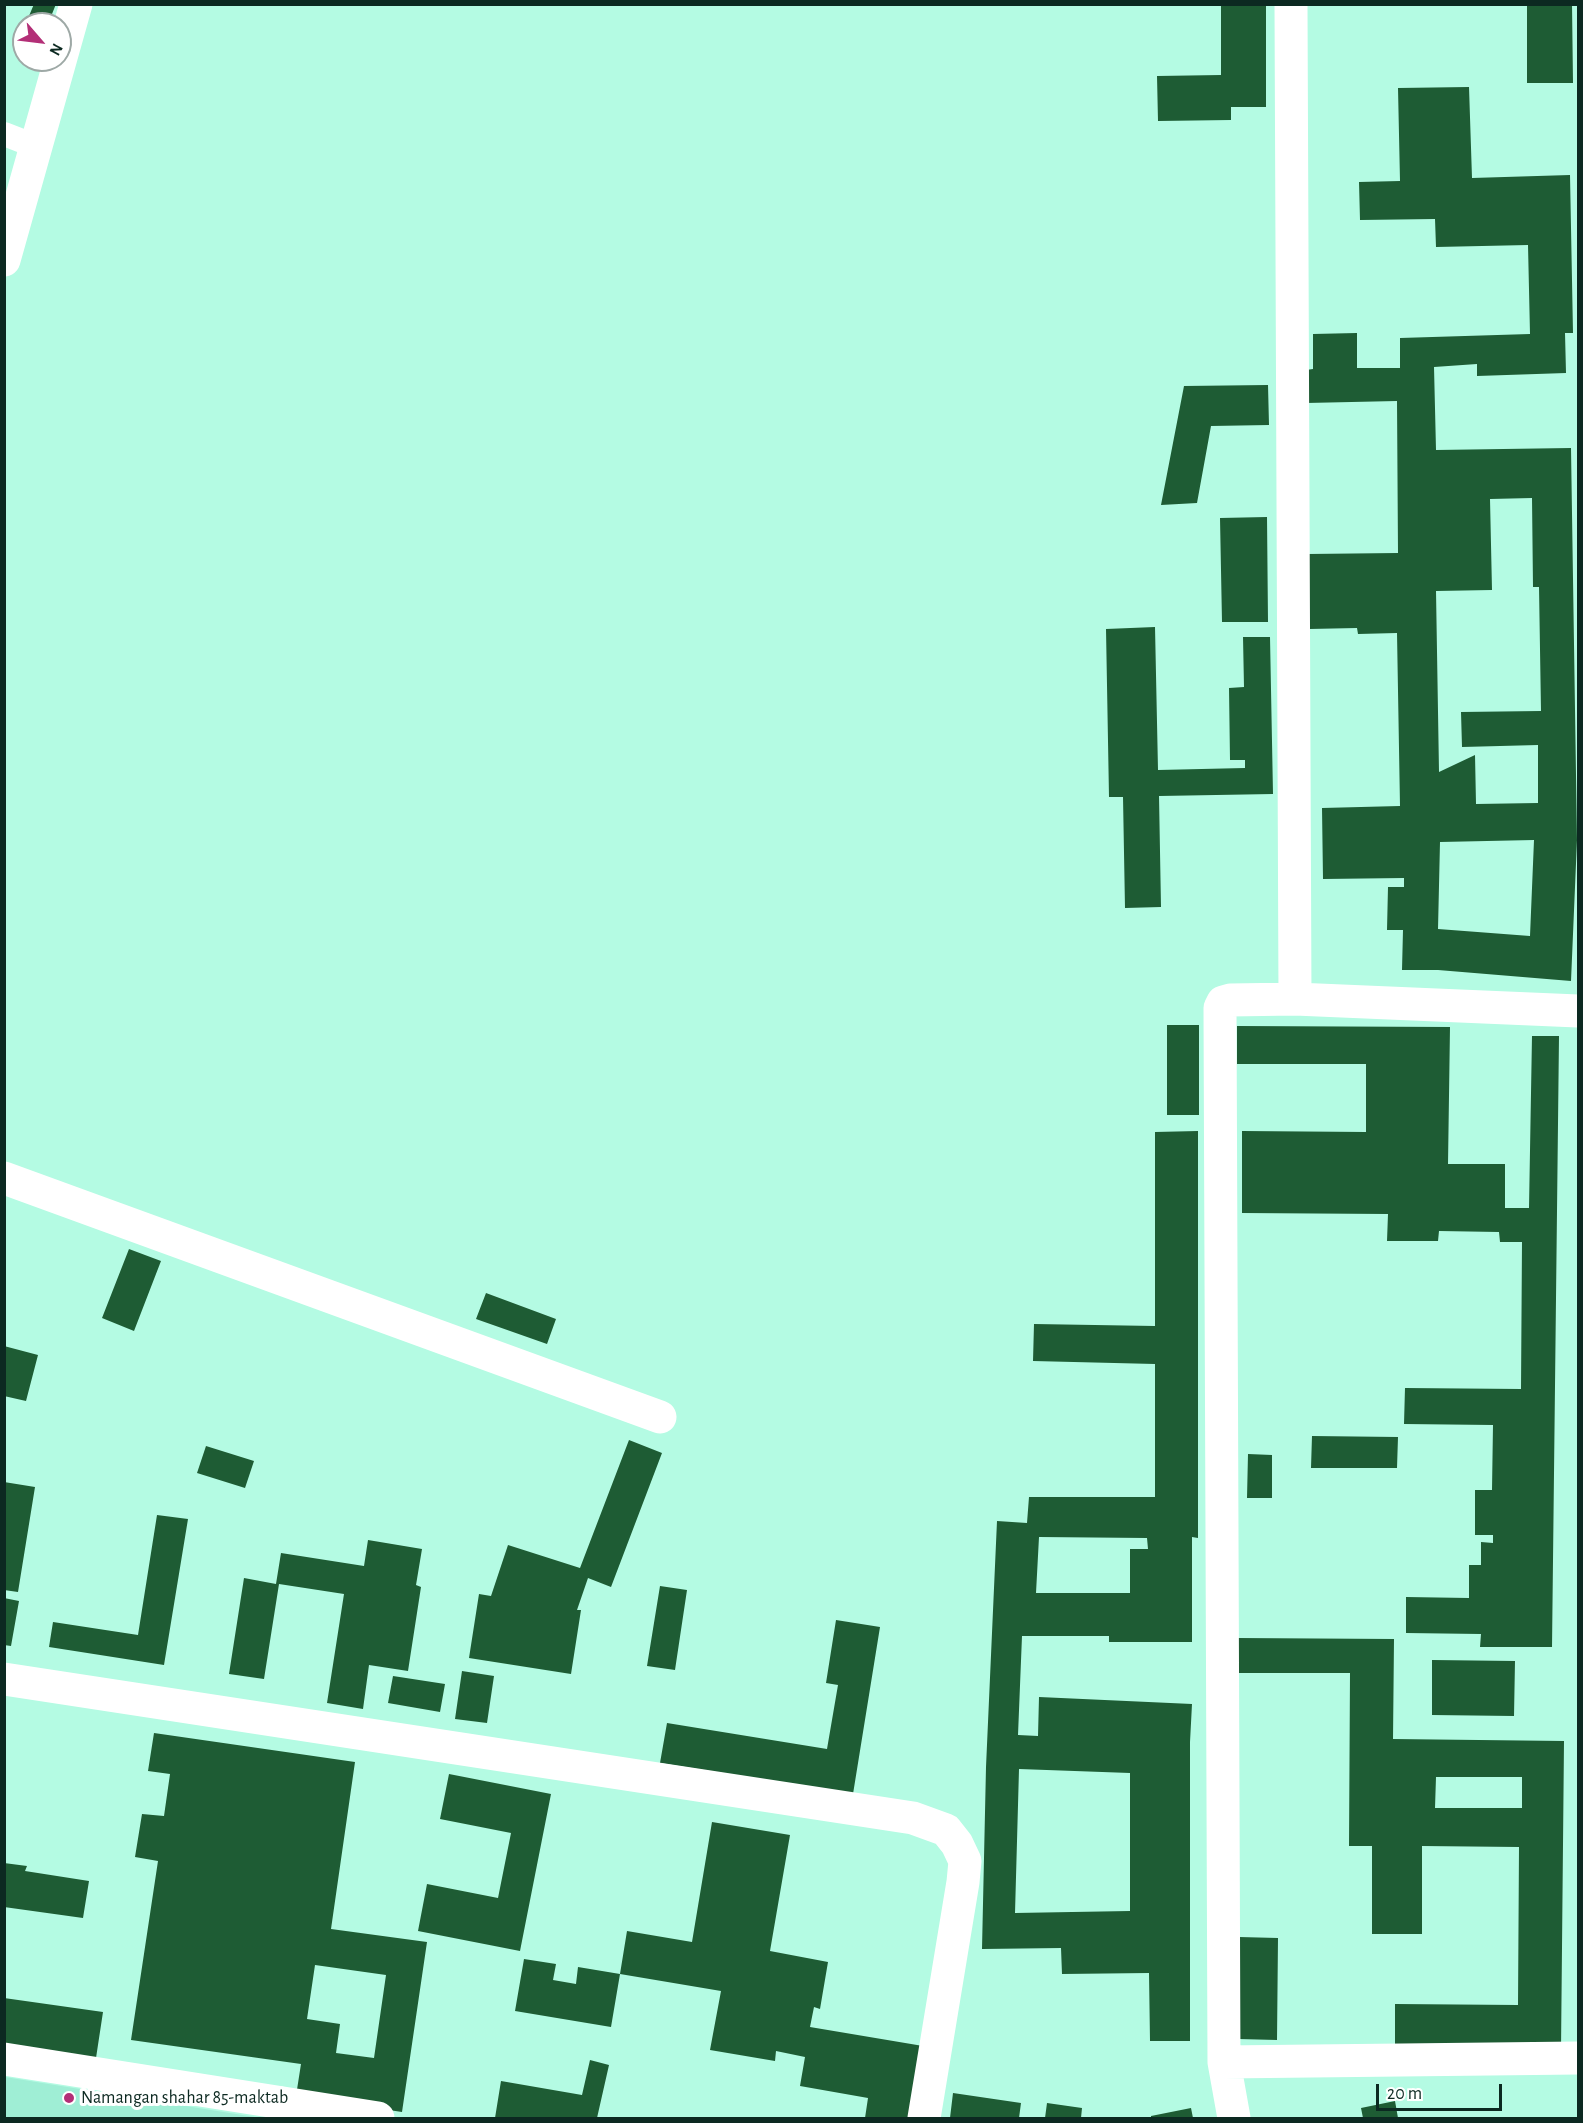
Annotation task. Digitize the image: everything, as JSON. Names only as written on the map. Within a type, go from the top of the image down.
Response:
[{"type":"street","points":[[4,260],[76,4]]},
{"type":"street","points":[[1291,4],[1295,999]]},
{"type":"street","points":[[1234,2118],[1224,2062],[1220,1008],[1223,1002],[1230,1000],[1295,999],[1578,1011]]},
{"type":"street","points":[[4,1179],[660,1417]]},
{"type":"street","points":[[4,1679],[913,1818],[946,1830],[957,1844],[965,1861],[924,2118]]},
{"type":"street","points":[[1224,2062],[1578,2058]]},
{"type":"street","points":[[4,2059],[378,2118]]},
{"type":"lane","points":[[4,134],[35,146]]},
{"type":"shaded area","name":"Namangan shahar 85-maktab","points":[[5,2077],[261,2118],[5,2118]]},
{"type":"building","points":[[34,4],[56,4],[53,12],[31,12]]},
{"type":"building","points":[[1221,4],[1266,4],[1266,107],[1231,107],[1231,120],[1158,121],[1157,76],[1221,75]]},
{"type":"building","points":[[1527,4],[1572,4],[1573,83],[1527,83]]},
{"type":"building","points":[[1469,87],[1472,178],[1570,175],[1573,333],[1565,333],[1566,373],[1477,376],[1477,364],[1434,367],[1436,450],[1571,448],[1577,840],[1571,981],[1438,970],[1402,970],[1403,930],[1387,930],[1388,887],[1404,887],[1404,878],[1323,879],[1322,808],[1400,806],[1397,633],[1358,634],[1357,628],[1309,629],[1308,554],[1398,553],[1397,401],[1306,403],[1306,370],[1313,369],[1313,334],[1357,333],[1357,368],[1400,368],[1400,338],[1530,334],[1528,245],[1436,247],[1435,219],[1360,220],[1359,182],[1400,181],[1398,88]],"holes":[[[1532,498],[1533,587],[1539,587],[1541,711],[1461,712],[1462,747],[1538,745],[1538,803],[1476,804],[1475,755],[1439,772],[1436,591],[1492,590],[1490,499]],[[1534,840],[1530,936],[1438,929],[1440,842]]]},
{"type":"building","points":[[1268,385],[1269,425],[1211,426],[1197,503],[1161,505],[1184,386]]},
{"type":"building","points":[[1267,517],[1268,622],[1222,622],[1220,518]]},
{"type":"building","points":[[1155,627],[1158,770],[1245,768],[1245,760],[1230,760],[1229,688],[1244,687],[1243,637],[1270,637],[1273,794],[1159,796],[1161,907],[1125,908],[1123,797],[1109,797],[1106,629]]},
{"type":"building","points":[[1167,1025],[1199,1025],[1199,1115],[1167,1115]]},
{"type":"building","points":[[1237,1026],[1450,1027],[1448,1164],[1505,1164],[1505,1208],[1529,1208],[1532,1036],[1559,1036],[1552,1647],[1480,1647],[1481,1634],[1406,1633],[1406,1597],[1469,1598],[1469,1565],[1481,1565],[1481,1542],[1493,1543],[1493,1535],[1475,1535],[1475,1490],[1492,1490],[1493,1425],[1404,1424],[1405,1388],[1521,1389],[1522,1242],[1500,1242],[1499,1232],[1439,1231],[1438,1241],[1387,1241],[1388,1214],[1242,1213],[1242,1131],[1366,1132],[1366,1064],[1237,1064]]},
{"type":"building","points":[[1198,1131],[1198,1538],[1192,1537],[1192,1642],[1109,1642],[1109,1636],[1022,1636],[1018,1735],[1038,1736],[1039,1697],[1192,1704],[1190,2041],[1150,2041],[1149,1973],[1062,1974],[1061,1948],[982,1949],[986,1767],[997,1521],[1027,1523],[1029,1497],[1155,1497],[1155,1364],[1033,1361],[1034,1324],[1155,1326],[1155,1132]],"holes":[[[1039,1537],[1147,1538],[1148,1549],[1130,1549],[1130,1593],[1036,1593]],[[1019,1769],[1130,1773],[1130,1911],[1015,1913]]]},
{"type":"building","points":[[129,1249],[161,1261],[134,1331],[102,1318]]},
{"type":"building","points":[[486,1293],[556,1319],[547,1344],[476,1319]]},
{"type":"building","points":[[4,1346],[38,1355],[26,1401],[4,1396]]},
{"type":"building","points":[[1312,1436],[1398,1437],[1397,1468],[1311,1468]]},
{"type":"building","points":[[629,1440],[662,1453],[611,1587],[588,1578],[577,1610],[581,1610],[571,1674],[469,1658],[479,1594],[491,1596],[508,1545],[580,1568]]},
{"type":"building","points":[[206,1446],[254,1461],[245,1488],[197,1473]]},
{"type":"building","points":[[1248,1454],[1272,1455],[1272,1498],[1247,1498]]},
{"type":"building","points":[[4,1482],[35,1487],[18,1592],[4,1590]]},
{"type":"building","points":[[157,1515],[188,1519],[164,1665],[49,1647],[53,1622],[138,1635]]},
{"type":"building","points":[[368,1540],[422,1549],[416,1585],[421,1587],[408,1671],[369,1665],[363,1709],[327,1703],[344,1594],[279,1584],[264,1679],[229,1674],[244,1578],[276,1584],[281,1553],[364,1566]]},
{"type":"building","points":[[660,1586],[687,1590],[675,1670],[647,1666]]},
{"type":"building","points":[[4,1598],[19,1601],[11,1646],[4,1645]]},
{"type":"building","points":[[836,1620],[880,1627],[853,1794],[660,1763],[667,1723],[827,1749],[838,1685],[826,1683]]},
{"type":"building","points":[[1237,1638],[1394,1639],[1393,1739],[1564,1741],[1561,2050],[1395,2048],[1395,2004],[1518,2005],[1519,1847],[1422,1846],[1422,1934],[1372,1934],[1372,1846],[1349,1846],[1350,1673],[1236,1673]],"holes":[[[1436,1777],[1522,1777],[1522,1808],[1435,1808]]]},
{"type":"building","points":[[1432,1660],[1515,1661],[1514,1716],[1432,1715]]},
{"type":"building","points":[[462,1671],[494,1676],[487,1723],[455,1719]]},
{"type":"building","points":[[393,1676],[445,1684],[440,1712],[388,1703]]},
{"type":"building","points":[[154,1733],[355,1762],[331,1929],[427,1942],[402,2112],[296,2096],[301,2064],[131,2040],[158,1861],[135,1857],[142,1814],[164,1816],[170,1774],[148,1771]],"holes":[[[315,1965],[386,1975],[374,2058],[336,2053],[340,2024],[307,2019]]]},
{"type":"building","points":[[449,1774],[551,1794],[520,1951],[418,1931],[427,1884],[498,1898],[511,1833],[440,1819]]},
{"type":"building","points":[[712,1822],[790,1835],[770,1951],[828,1962],[820,2009],[814,2007],[810,2027],[923,2046],[910,2118],[865,2118],[868,2098],[800,2086],[805,2057],[776,2051],[775,2061],[710,2050],[721,1991],[620,1974],[627,1931],[692,1942]]},
{"type":"building","points":[[4,1863],[27,1866],[25,1871],[89,1881],[83,1918],[4,1907]]},
{"type":"building","points":[[1239,1937],[1278,1938],[1277,2040],[1238,2039]]},
{"type":"building","points":[[524,1959],[556,1964],[553,1980],[576,1984],[578,1967],[620,1974],[611,2027],[515,2011]]},
{"type":"building","points":[[4,1998],[103,2012],[96,2058],[4,2045]]},
{"type":"building","points":[[590,2060],[609,2065],[597,2118],[495,2118],[501,2081],[582,2095]]},
{"type":"building","points":[[953,2093],[1021,2103],[1019,2118],[950,2118]]},
{"type":"building","points":[[1395,2101],[1398,2118],[1363,2118],[1361,2108]]},
{"type":"building","points":[[1047,2103],[1082,2108],[1081,2118],[1045,2118]]},
{"type":"building","points":[[1191,2108],[1193,2118],[1151,2118],[1151,2116]]},
{"type":"place","name":"Namangan shahar 85-maktab","points":[[69,2098]]}]
